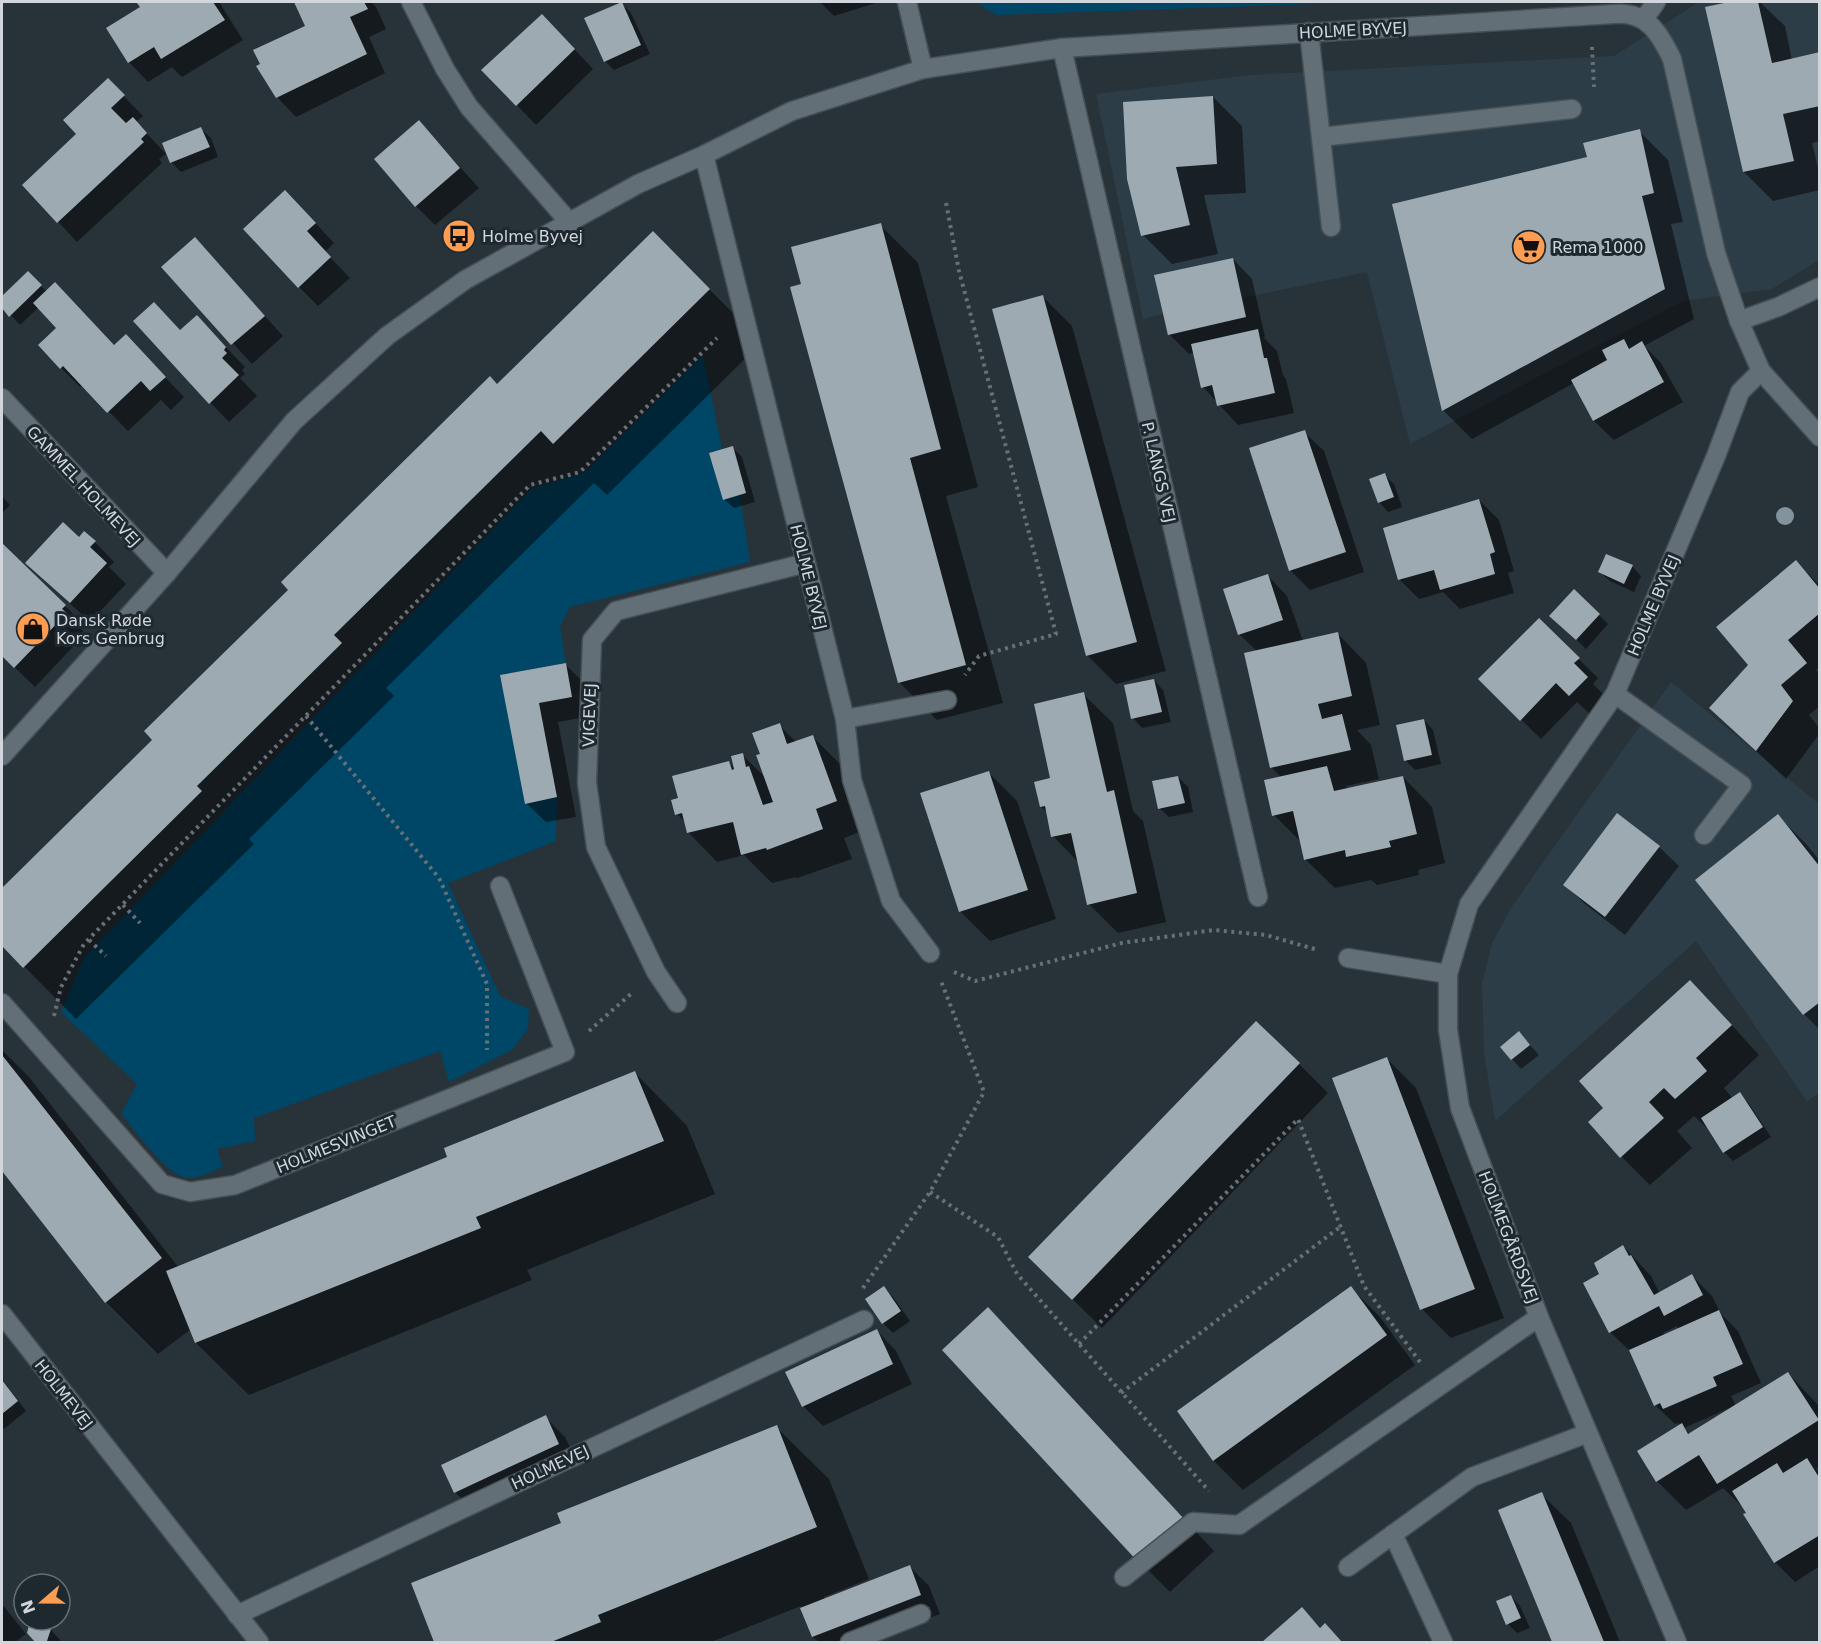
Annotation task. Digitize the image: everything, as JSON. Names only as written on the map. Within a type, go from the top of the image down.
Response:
[{"type":"street","points":[[411,2],[445,69],[469,107],[570,223]]},
{"type":"street","points":[[907,2],[922,69]]},
{"type":"street","points":[[1656,2],[1644,19],[1664,42],[1672,59],[1716,253],[1739,321],[1761,371],[1820,437]]},
{"type":"street","name":"HOLME BYVEJ","points":[[2,756],[167,573],[294,421],[387,336],[465,280],[638,184],[704,155],[792,111],[922,69],[1062,48],[1625,13],[1644,19]]},
{"type":"street","points":[[1310,32],[1330,227]]},
{"type":"street","name":"P. LANGS VEJ","points":[[1062,48],[1258,897]]},
{"type":"street","points":[[1321,137],[1572,109]]},
{"type":"street","name":"HOLME BYVEJ","points":[[704,155],[844,719],[852,780],[891,901],[930,953]]},
{"type":"street","points":[[1739,321],[1786,304],[1820,287]]},
{"type":"street","name":"HOLME BYVEJ","points":[[1521,828],[1615,694],[1716,456],[1740,392],[1761,371]]},
{"type":"street","name":"GAMMEL HOLMEVEJ","points":[[2,398],[167,573]]},
{"type":"street","name":"VIGEVEJ","points":[[677,1003],[656,972],[596,847],[587,783],[592,640],[616,611],[806,563]]},
{"type":"street","points":[[1615,694],[1742,785],[1704,835]]},
{"type":"street","points":[[844,719],[947,700]]},
{"type":"street","name":"HOLMEGÅRDSVEJ","points":[[1521,828],[1469,904],[1448,974],[1448,1030],[1460,1108],[1539,1317],[1677,1642]]},
{"type":"street","points":[[500,886],[565,1052]]},
{"type":"street","points":[[1348,958],[1448,974]]},
{"type":"street","name":"HOLMESVINGET","points":[[2,1004],[162,1184],[190,1192],[235,1185],[565,1052]]},
{"type":"street","name":"HOLMEVEJ","points":[[2,1314],[259,1642]]},
{"type":"street","points":[[1124,1577],[1193,1522],[1239,1525],[1539,1317]]},
{"type":"street","name":"HOLMEVEJ","points":[[237,1615],[864,1320]]},
{"type":"street","points":[[1348,1567],[1472,1477],[1587,1433]]},
{"type":"street","points":[[1393,1534],[1443,1642]]},
{"type":"street","points":[[850,1642],[921,1614]]},
{"type":"path","points":[[1572,109],[1594,88],[1589,16]]},
{"type":"path","points":[[946,203],[958,271],[1056,634],[979,656],[947,700]]},
{"type":"path","points":[[45,1052],[61,987],[89,940],[530,485],[580,472],[743,312]]},
{"type":"path","points":[[306,716],[439,878],[487,984],[488,1083]]},
{"type":"path","points":[[123,905],[140,923]]},
{"type":"path","points":[[930,953],[953,971],[975,981],[1122,943],[1214,930],[1266,935],[1348,958]]},
{"type":"path","points":[[89,940],[106,956]]},
{"type":"path","points":[[864,1320],[861,1292],[930,1192],[984,1092],[930,953]]},
{"type":"path","points":[[565,1052],[656,972]]},
{"type":"path","points":[[1079,1344],[1298,1119],[1364,1286],[1438,1386]]},
{"type":"path","points":[[930,1192],[998,1237],[1017,1274],[1239,1525]]},
{"type":"path","points":[[1121,1393],[1340,1227]]},
{"type":"shaded area","points":[[976,2],[1374,2],[996,15]]},
{"type":"shaded area","points":[[1699,2],[1819,2],[1819,260],[1772,289],[1683,301],[1410,444],[1367,272],[1243,298],[1246,317],[1167,336],[1163,314],[1143,319],[1096,94],[1250,75],[1614,56]]},
{"type":"shaded area","points":[[703,356],[722,449],[709,453],[723,499],[740,495],[750,562],[570,607],[560,627],[566,663],[500,675],[527,802],[557,797],[556,841],[448,883],[500,996],[529,1009],[528,1029],[512,1050],[449,1082],[440,1051],[254,1118],[255,1141],[217,1149],[223,1167],[196,1177],[187,1178],[179,1175],[161,1161],[121,1114],[137,1084],[61,1012],[84,958],[531,489],[585,472]]},
{"type":"shaded area","points":[[1671,682],[1819,804],[1819,1093],[1807,1101],[1696,941],[1495,1121],[1484,1052],[1482,984],[1492,943],[1513,905]]},
{"type":"building","points":[[136,2],[213,2],[225,20],[161,59],[154,47],[128,63],[106,28],[140,7]]},
{"type":"building","points":[[294,2],[364,2],[368,9],[350,17],[367,54],[276,98],[256,66],[260,64],[253,50],[305,26]]},
{"type":"building","points":[[622,2],[641,45],[604,62],[584,18]]},
{"type":"building","points":[[1729,2],[1758,2],[1772,63],[1820,52],[1820,106],[1783,114],[1794,161],[1743,172],[1705,7]]},
{"type":"building","points":[[542,14],[575,49],[516,106],[481,70]]},
{"type":"building","points":[[108,78],[125,95],[111,108],[126,123],[133,117],[147,133],[141,139],[144,142],[57,223],[22,185],[76,134],[63,120]]},
{"type":"building","points":[[1213,96],[1217,164],[1176,167],[1190,225],[1141,236],[1127,179],[1123,102]]},
{"type":"building","points":[[419,120],[460,168],[415,207],[374,159]]},
{"type":"building","points":[[201,127],[210,147],[170,163],[162,143]]},
{"type":"building","name":"Rema 1000","points":[[1640,129],[1654,193],[1642,196],[1665,289],[1442,411],[1392,204],[1587,157],[1583,143]]},
{"type":"building","points":[[285,190],[316,223],[307,231],[331,257],[298,288],[243,229]]},
{"type":"building","points":[[881,223],[941,449],[910,458],[966,665],[898,683],[790,287],[801,284],[791,247]]},
{"type":"building","points":[[653,231],[710,289],[553,444],[541,431],[334,635],[342,643],[197,786],[202,791],[23,968],[2,946],[2,888],[152,740],[144,731],[288,590],[281,582],[490,376],[497,384]]},
{"type":"building","points":[[195,237],[265,316],[231,345],[161,267]]},
{"type":"building","points":[[1233,258],[1246,317],[1168,335],[1154,275]]},
{"type":"building","points":[[28,271],[42,285],[9,317],[2,308],[2,296]]},
{"type":"building","points":[[55,282],[114,345],[126,334],[166,377],[150,391],[141,381],[107,413],[63,366],[60,369],[38,345],[56,328],[33,303]]},
{"type":"building","points":[[1043,295],[1137,642],[1086,656],[992,309]]},
{"type":"building","points":[[154,302],[180,330],[197,315],[226,347],[224,350],[227,353],[222,358],[239,375],[209,404],[133,321]]},
{"type":"building","points":[[1258,329],[1275,393],[1217,406],[1212,385],[1201,388],[1191,344]]},
{"type":"building","points":[[1624,339],[1629,349],[1642,341],[1664,382],[1593,421],[1571,380],[1607,360],[1602,350]]},
{"type":"building","points":[[1305,430],[1346,552],[1289,571],[1249,448]]},
{"type":"building","points":[[733,446],[746,493],[723,500],[709,453]]},
{"type":"building","points":[[1385,473],[1394,497],[1378,503],[1369,479]]},
{"type":"building","points":[[1479,499],[1495,552],[1490,554],[1495,574],[1440,590],[1434,570],[1398,580],[1383,528]]},
{"type":"building","points":[[63,522],[79,537],[84,531],[96,541],[90,547],[107,563],[70,603],[25,563]]},
{"type":"building","points":[[2,543],[66,605],[62,609],[67,613],[14,668],[2,656]]},
{"type":"building","points":[[1606,554],[1633,565],[1624,584],[1598,572]]},
{"type":"building","points":[[1796,560],[1820,589],[1820,613],[1788,640],[1807,663],[1781,685],[1793,701],[1756,751],[1709,708],[1748,665],[1716,627]]},
{"type":"building","points":[[1268,574],[1283,620],[1238,635],[1223,589]]},
{"type":"building","points":[[1574,589],[1600,614],[1576,640],[1549,616]]},
{"type":"building","points":[[1539,618],[1580,658],[1574,663],[1588,677],[1569,696],[1556,683],[1520,721],[1478,679]]},
{"type":"building","points":[[1338,632],[1352,696],[1318,704],[1322,719],[1342,714],[1351,750],[1270,768],[1244,653]]},
{"type":"building","points":[[566,663],[572,697],[539,703],[557,797],[525,804],[500,675]]},
{"type":"building","points":[[1154,679],[1162,712],[1131,719],[1124,685]]},
{"type":"building","points":[[1084,692],[1107,792],[1114,790],[1137,893],[1087,905],[1071,833],[1051,837],[1045,806],[1040,807],[1034,782],[1050,778],[1034,704]]},
{"type":"building","points":[[1424,719],[1432,755],[1404,761],[1396,725]]},
{"type":"building","points":[[780,723],[787,744],[813,735],[837,801],[816,809],[823,829],[767,850],[766,848],[741,855],[733,822],[687,833],[682,813],[675,815],[671,800],[678,798],[672,776],[729,761],[732,770],[734,769],[731,756],[743,753],[746,767],[749,766],[763,805],[773,802],[756,755],[760,754],[752,733]]},
{"type":"building","points":[[1327,766],[1334,791],[1403,776],[1417,834],[1389,841],[1391,847],[1346,857],[1345,850],[1304,860],[1293,811],[1272,816],[1264,780]]},
{"type":"building","points":[[989,771],[1028,890],[959,912],[920,793]]},
{"type":"building","points":[[1178,776],[1185,803],[1158,809],[1152,781]]},
{"type":"building","points":[[1617,813],[1660,846],[1605,917],[1563,885]]},
{"type":"building","points":[[1778,814],[1820,867],[1820,1002],[1803,1015],[1695,880]]},
{"type":"building","points":[[1690,980],[1732,1025],[1696,1058],[1707,1071],[1675,1099],[1664,1088],[1649,1102],[1664,1118],[1620,1158],[1588,1122],[1603,1108],[1579,1081]]},
{"type":"building","points":[[1256,1021],[1300,1063],[1072,1300],[1028,1257]]},
{"type":"building","points":[[1519,1031],[1530,1045],[1511,1060],[1500,1047]]},
{"type":"building","points":[[2,1055],[162,1258],[105,1303],[2,1171]]},
{"type":"building","points":[[1387,1057],[1475,1289],[1420,1310],[1332,1078]]},
{"type":"building","points":[[635,1071],[664,1141],[476,1217],[481,1228],[195,1343],[166,1271],[447,1157],[444,1148]]},
{"type":"building","points":[[1740,1092],[1763,1127],[1723,1153],[1701,1118]]},
{"type":"building","points":[[1623,1245],[1654,1295],[1692,1274],[1703,1295],[1664,1316],[1659,1306],[1609,1333],[1583,1283],[1599,1274],[1594,1263]]},
{"type":"building","points":[[884,1286],[901,1311],[882,1324],[865,1299]]},
{"type":"building","points":[[1351,1286],[1387,1335],[1213,1461],[1177,1411]]},
{"type":"building","points":[[988,1307],[1186,1521],[1140,1564],[942,1350]]},
{"type":"building","points":[[1719,1310],[1743,1364],[1713,1377],[1717,1386],[1663,1409],[1660,1403],[1654,1406],[1629,1350]]},
{"type":"building","points":[[877,1329],[893,1364],[802,1407],[785,1372]]},
{"type":"building","points":[[1788,1372],[1819,1420],[1717,1484],[1699,1455],[1656,1482],[1637,1451],[1682,1423],[1688,1434]]},
{"type":"building","points":[[2,1380],[18,1401],[2,1414]]},
{"type":"building","points":[[546,1415],[559,1444],[454,1493],[441,1465]]},
{"type":"building","points":[[777,1425],[817,1527],[598,1615],[601,1622],[551,1642],[434,1642],[411,1583],[561,1523],[557,1513]]},
{"type":"building","points":[[1807,1458],[1820,1479],[1820,1535],[1774,1563],[1743,1514],[1746,1513],[1732,1491],[1777,1463],[1783,1473]]},
{"type":"building","points":[[1542,1492],[1604,1642],[1552,1642],[1498,1510]]},
{"type":"building","points":[[910,1565],[921,1595],[812,1637],[800,1608]]},
{"type":"building","points":[[1511,1595],[1521,1618],[1506,1625],[1496,1601]]},
{"type":"building","points":[[1302,1607],[1320,1628],[1325,1623],[1342,1642],[1262,1642]]},
{"type":"building","points":[[50,1632],[47,1641],[35,1642],[27,1633]]},
{"type":"place","name":"Holme Byvej","points":[[459,236]]},
{"type":"place","name":"Rema 1000","points":[[1529,247]]},
{"type":"place","name":"Dansk Røde Kors Genbrug","points":[[33,629]]}]
